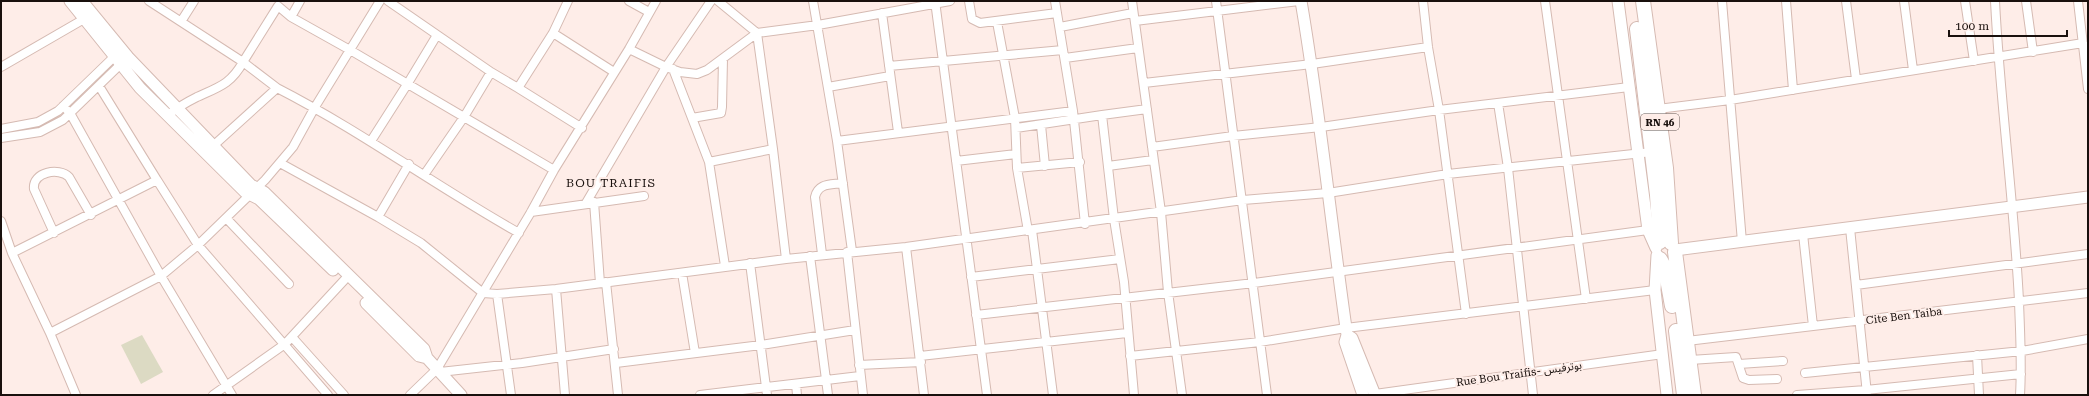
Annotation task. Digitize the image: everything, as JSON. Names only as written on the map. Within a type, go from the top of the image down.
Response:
[{"type":"highway","name":"RN 46","points":[[1634,1],[1665,250],[1687,341],[1694,395]]},
{"type":"highway","name":"RN 46","points":[[1643,1],[1666,168],[1665,268],[1671,296],[1684,395]]},
{"type":"street","points":[[70,1],[244,192],[253,191]]},
{"type":"street","points":[[82,1],[121,57]]},
{"type":"street","points":[[149,1],[182,20],[243,62],[277,88],[315,107],[519,233]]},
{"type":"street","points":[[182,20],[194,1]]},
{"type":"street","points":[[270,1],[291,17],[408,83],[554,170]]},
{"type":"street","points":[[291,17],[300,1]]},
{"type":"street","points":[[50,333],[161,276],[198,245],[253,191],[293,147],[315,107],[380,1]]},
{"type":"street","points":[[388,1],[491,72],[582,128]]},
{"type":"street","points":[[518,88],[553,33],[568,1]]},
{"type":"street","points":[[628,1],[649,12]]},
{"type":"street","points":[[410,395],[439,371],[554,170],[582,128],[656,1]]},
{"type":"street","points":[[618,395],[614,349],[590,203],[711,1]]},
{"type":"street","points":[[718,1],[756,33],[773,149],[786,259]]},
{"type":"street","points":[[813,1],[843,183],[850,251],[854,330],[863,395]]},
{"type":"street","points":[[629,49],[670,68],[688,73],[701,73],[756,33],[818,25],[950,1]]},
{"type":"street","points":[[969,1],[972,19],[975,22],[980,23],[1057,13]]},
{"type":"street","points":[[1055,1],[1080,162],[1085,224]]},
{"type":"street","points":[[1132,1],[1152,146],[1175,351],[1182,395]]},
{"type":"street","points":[[1216,1],[1254,283],[1267,395]]},
{"type":"street","points":[[1135,22],[1300,1],[1322,128],[1328,193],[1347,332],[1352,338],[1367,395]]},
{"type":"street","points":[[1423,1],[1428,47],[1439,110],[1466,314]]},
{"type":"street","points":[[1545,1],[1586,299]]},
{"type":"street","points":[[1618,1],[1648,230],[1665,250]]},
{"type":"street","points":[[1722,1],[1731,130],[1742,242]]},
{"type":"street","points":[[1786,1],[1793,90]]},
{"type":"street","points":[[1846,1],[1856,78]]},
{"type":"street","points":[[1904,1],[1913,70]]},
{"type":"street","points":[[1965,1],[1974,61]]},
{"type":"street","points":[[1995,1],[1998,57],[2018,264],[2022,350],[2020,395]]},
{"type":"street","points":[[2026,1],[2033,52]]},
{"type":"street","points":[[2078,1],[2085,29],[2083,43],[2088,89]]},
{"type":"street","points":[[935,3],[987,395]]},
{"type":"street","points":[[172,112],[228,82],[243,62],[278,6]]},
{"type":"street","points":[[882,13],[898,132]]},
{"type":"street","points":[[1060,27],[1133,13]]},
{"type":"street","points":[[1,67],[84,18]]},
{"type":"street","points":[[997,22],[1015,118],[1017,168],[1030,231],[1047,341],[1053,395]]},
{"type":"street","points":[[553,33],[614,72]]},
{"type":"street","points":[[371,141],[437,35]]},
{"type":"street","points":[[1658,109],[1730,100],[1856,78],[2033,52],[2083,43]]},
{"type":"street","points":[[1144,84],[1226,72],[1312,64],[1428,47]]},
{"type":"street","points":[[889,66],[1003,56],[1064,54],[1138,48]]},
{"type":"street","points":[[1,138],[40,132],[63,120],[99,86],[121,57]]},
{"type":"street","points":[[1,129],[38,122],[63,106],[121,57]]},
{"type":"street","points":[[692,118],[721,113],[723,58]]},
{"type":"street","points":[[670,68],[709,162],[725,266]]},
{"type":"street","points":[[424,175],[464,117],[491,72]]},
{"type":"street","points":[[828,87],[890,76]]},
{"type":"street","points":[[99,86],[198,245],[328,395]]},
{"type":"street","points":[[1152,146],[1233,136],[1322,128],[1439,110],[1629,87]]},
{"type":"street","points":[[213,146],[277,88]]},
{"type":"street","points":[[1498,103],[1508,168],[1533,395]]},
{"type":"street","points":[[63,106],[70,113],[161,276],[232,395]]},
{"type":"street","points":[[1016,128],[1074,121],[1147,109]]},
{"type":"street","points":[[837,141],[898,132],[951,127],[1073,111]]},
{"type":"street","points":[[172,112],[213,146],[251,185],[253,191],[259,199],[347,278],[419,356],[426,358],[461,395]]},
{"type":"street","points":[[1102,116],[1120,259],[1134,395]]},
{"type":"street","points":[[1041,125],[1045,166]]},
{"type":"street","points":[[709,162],[773,149]]},
{"type":"street","points":[[280,163],[378,217],[421,243],[483,293],[497,294],[556,289],[822,254],[906,247],[965,238],[1114,220],[1243,200],[1328,193],[1448,174],[1652,152]]},
{"type":"street","points":[[956,161],[1016,154]]},
{"type":"street","points":[[1108,166],[1153,160]]},
{"type":"street","points":[[1017,168],[1080,162]]},
{"type":"street","points":[[378,217],[409,164]]},
{"type":"street","points":[[54,233],[34,189],[37,178],[46,173],[58,171],[64,172],[69,177],[91,215]]},
{"type":"street","points":[[12,253],[119,201],[157,180]]},
{"type":"street","points":[[822,254],[815,197],[817,190],[821,186],[843,183]]},
{"type":"street","points":[[531,212],[644,196]]},
{"type":"street","points":[[1665,250],[1742,242],[2088,197]]},
{"type":"street","points":[[226,218],[289,284]]},
{"type":"street","points":[[1,221],[12,253],[50,333],[76,395]]},
{"type":"street","points":[[1850,228],[1867,393]]},
{"type":"street","points":[[976,315],[1254,283],[1338,270],[1648,230]]},
{"type":"street","points":[[1803,234],[1813,326]]},
{"type":"street","points":[[906,247],[921,359],[924,395]]},
{"type":"street","points":[[1665,250],[1655,290],[1667,395]]},
{"type":"street","points":[[1856,285],[2088,254]]},
{"type":"street","points":[[810,256],[822,335],[828,395]]},
{"type":"street","points":[[971,278],[1120,259]]},
{"type":"street","points":[[750,263],[766,392]]},
{"type":"street","points":[[682,273],[695,353]]},
{"type":"street","points":[[213,395],[228,386],[285,344],[347,278]]},
{"type":"street","points":[[556,289],[565,395]]},
{"type":"street","points":[[1130,356],[1347,332],[1466,314],[1655,290]]},
{"type":"street","name":"Cite Ben Taiba","points":[[1687,341],[2088,293]]},
{"type":"street","points":[[497,294],[511,395]]},
{"type":"street","points":[[616,363],[854,330]]},
{"type":"street","points":[[859,365],[921,359],[981,348],[1127,332]]},
{"type":"street","points":[[292,337],[344,395]]},
{"type":"street","points":[[1805,372],[2022,350],[2088,339]]},
{"type":"street","points":[[439,371],[507,365],[614,349]]},
{"type":"street","name":"Rue Bou Traifis- بوترفيس","points":[[1367,395],[1663,354]]},
{"type":"street","points":[[1977,355],[1979,395]]},
{"type":"street","points":[[1690,360],[1736,357],[1743,378],[1749,380],[1776,379]]},
{"type":"street","points":[[1739,364],[1783,361]]},
{"type":"street","points":[[1797,395],[1867,393],[1977,378],[2021,374]]},
{"type":"street","points":[[700,395],[766,392],[796,384],[860,376]]},
{"type":"street","points":[[796,384],[797,395]]},
{"type":"shaded area","points":[[142,335],[163,372],[141,384],[121,345]]},
{"type":"district","name":"BOU TRAIFIS","points":[[611,183]]}]
